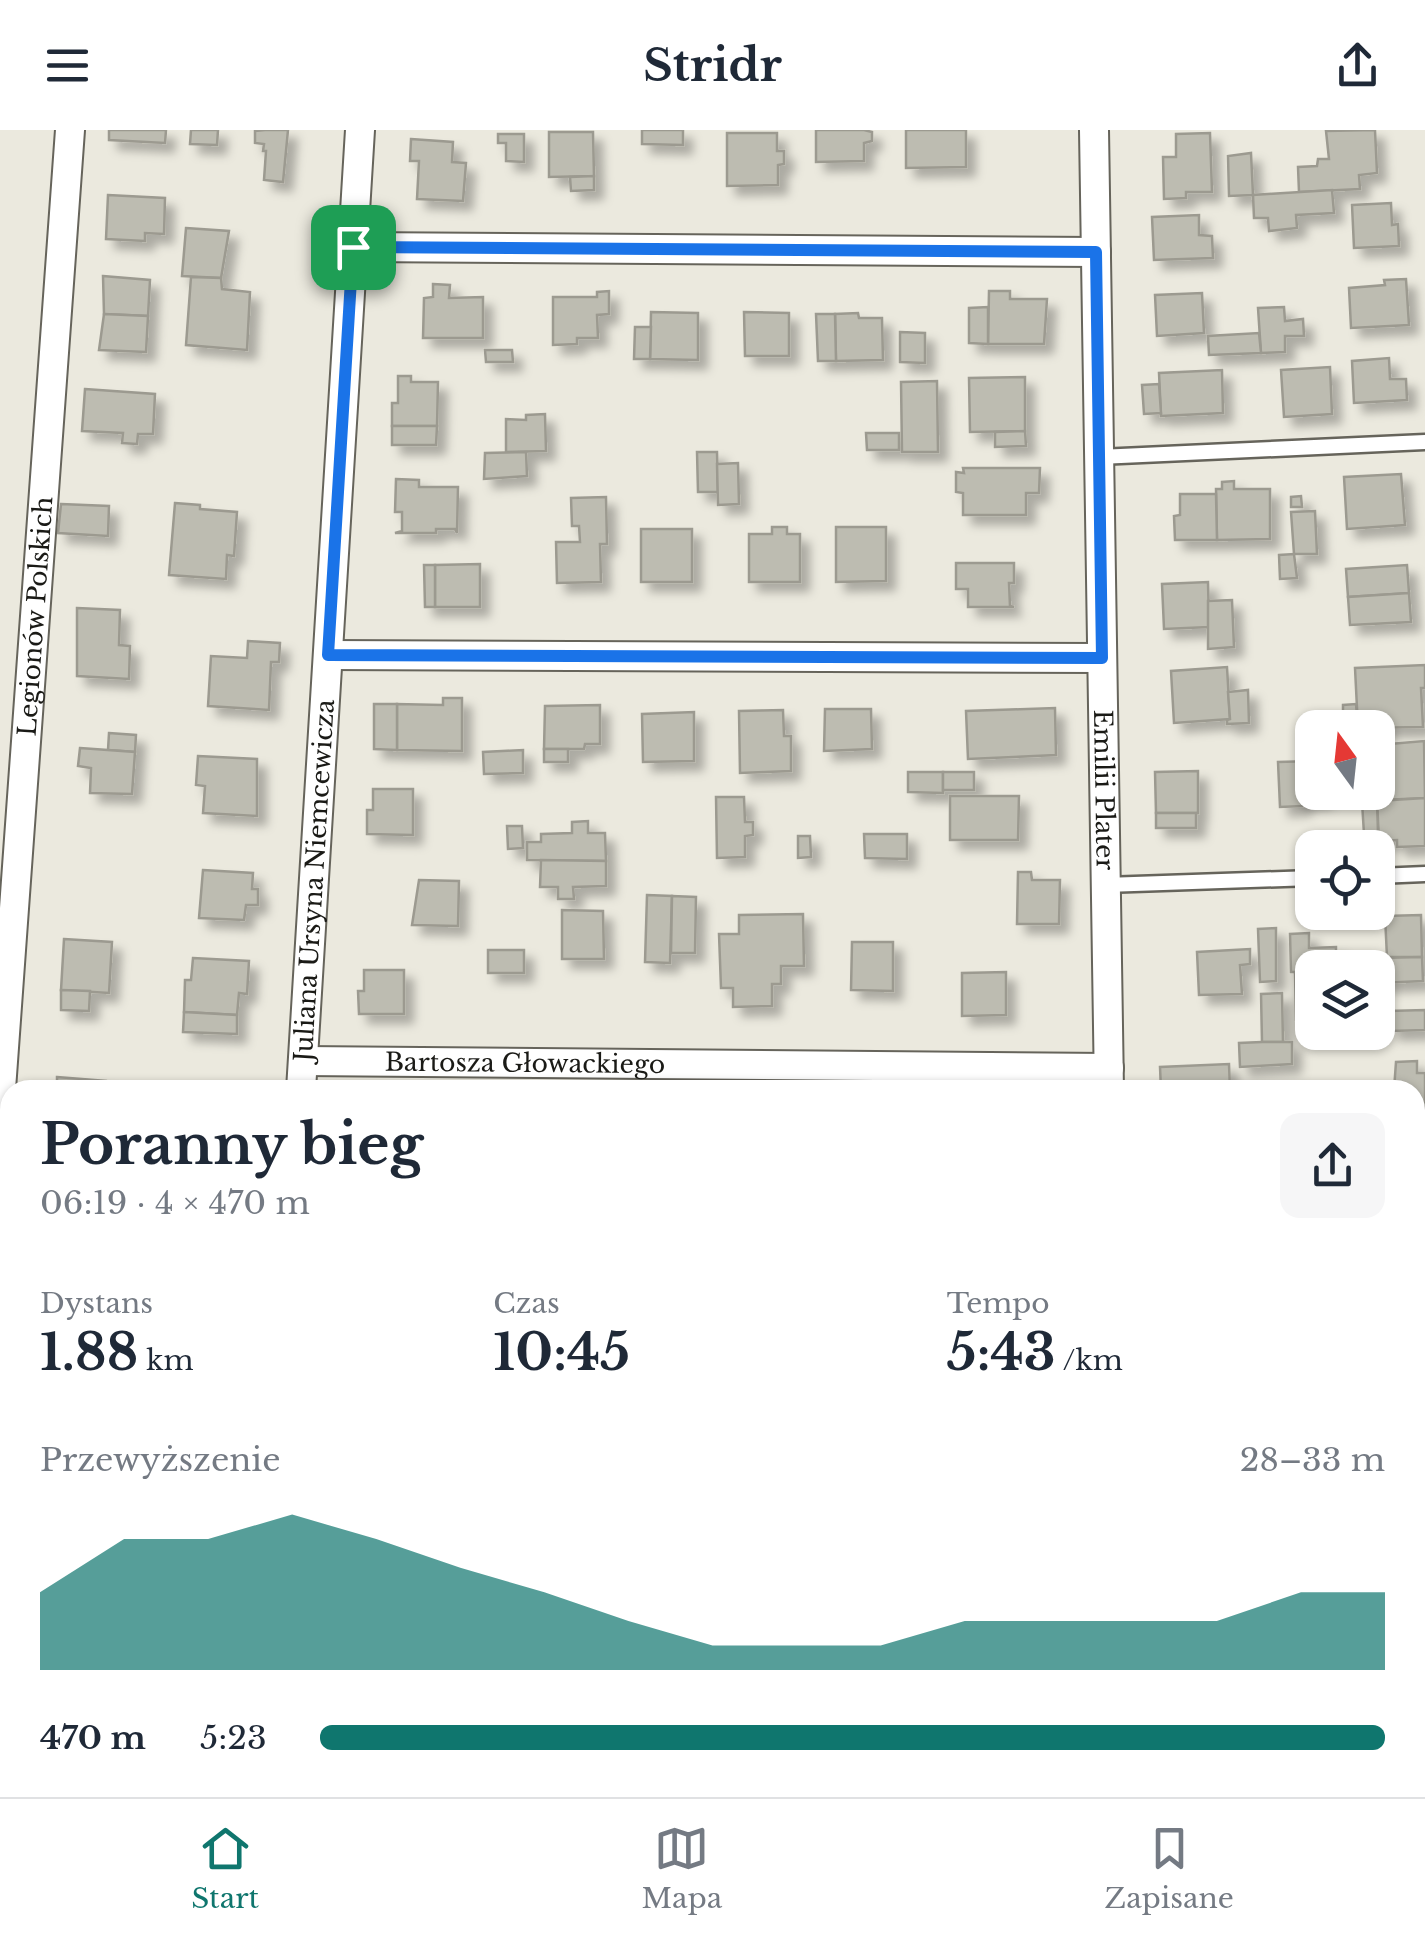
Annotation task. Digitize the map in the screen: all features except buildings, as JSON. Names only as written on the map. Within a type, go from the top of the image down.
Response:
[{"type":"street","name":"Legionów Polskich","points":[[2,1080],[70,130]]},
{"type":"street","name":"Juliana Ursyna Niemcewicza","points":[[302,1080],[360,130]]},
{"type":"street","name":"Emilii Plater","points":[[1094,130],[1109,1079]]},
{"type":"street","points":[[353,247],[1096,252]]},
{"type":"street","points":[[328,655],[1102,658]]},
{"type":"street","name":"Bartosza Głowackiego","points":[[303,1061],[1109,1079]]},
{"type":"lane","points":[[1099,457],[1425,442]]},
{"type":"lane","points":[[1395,875],[1425,874]]},
{"type":"lane","points":[[1106,884],[1295,878]]},
{"type":"route","points":[[353,247],[1096,252],[1102,658],[328,655],[353,247]]}]
